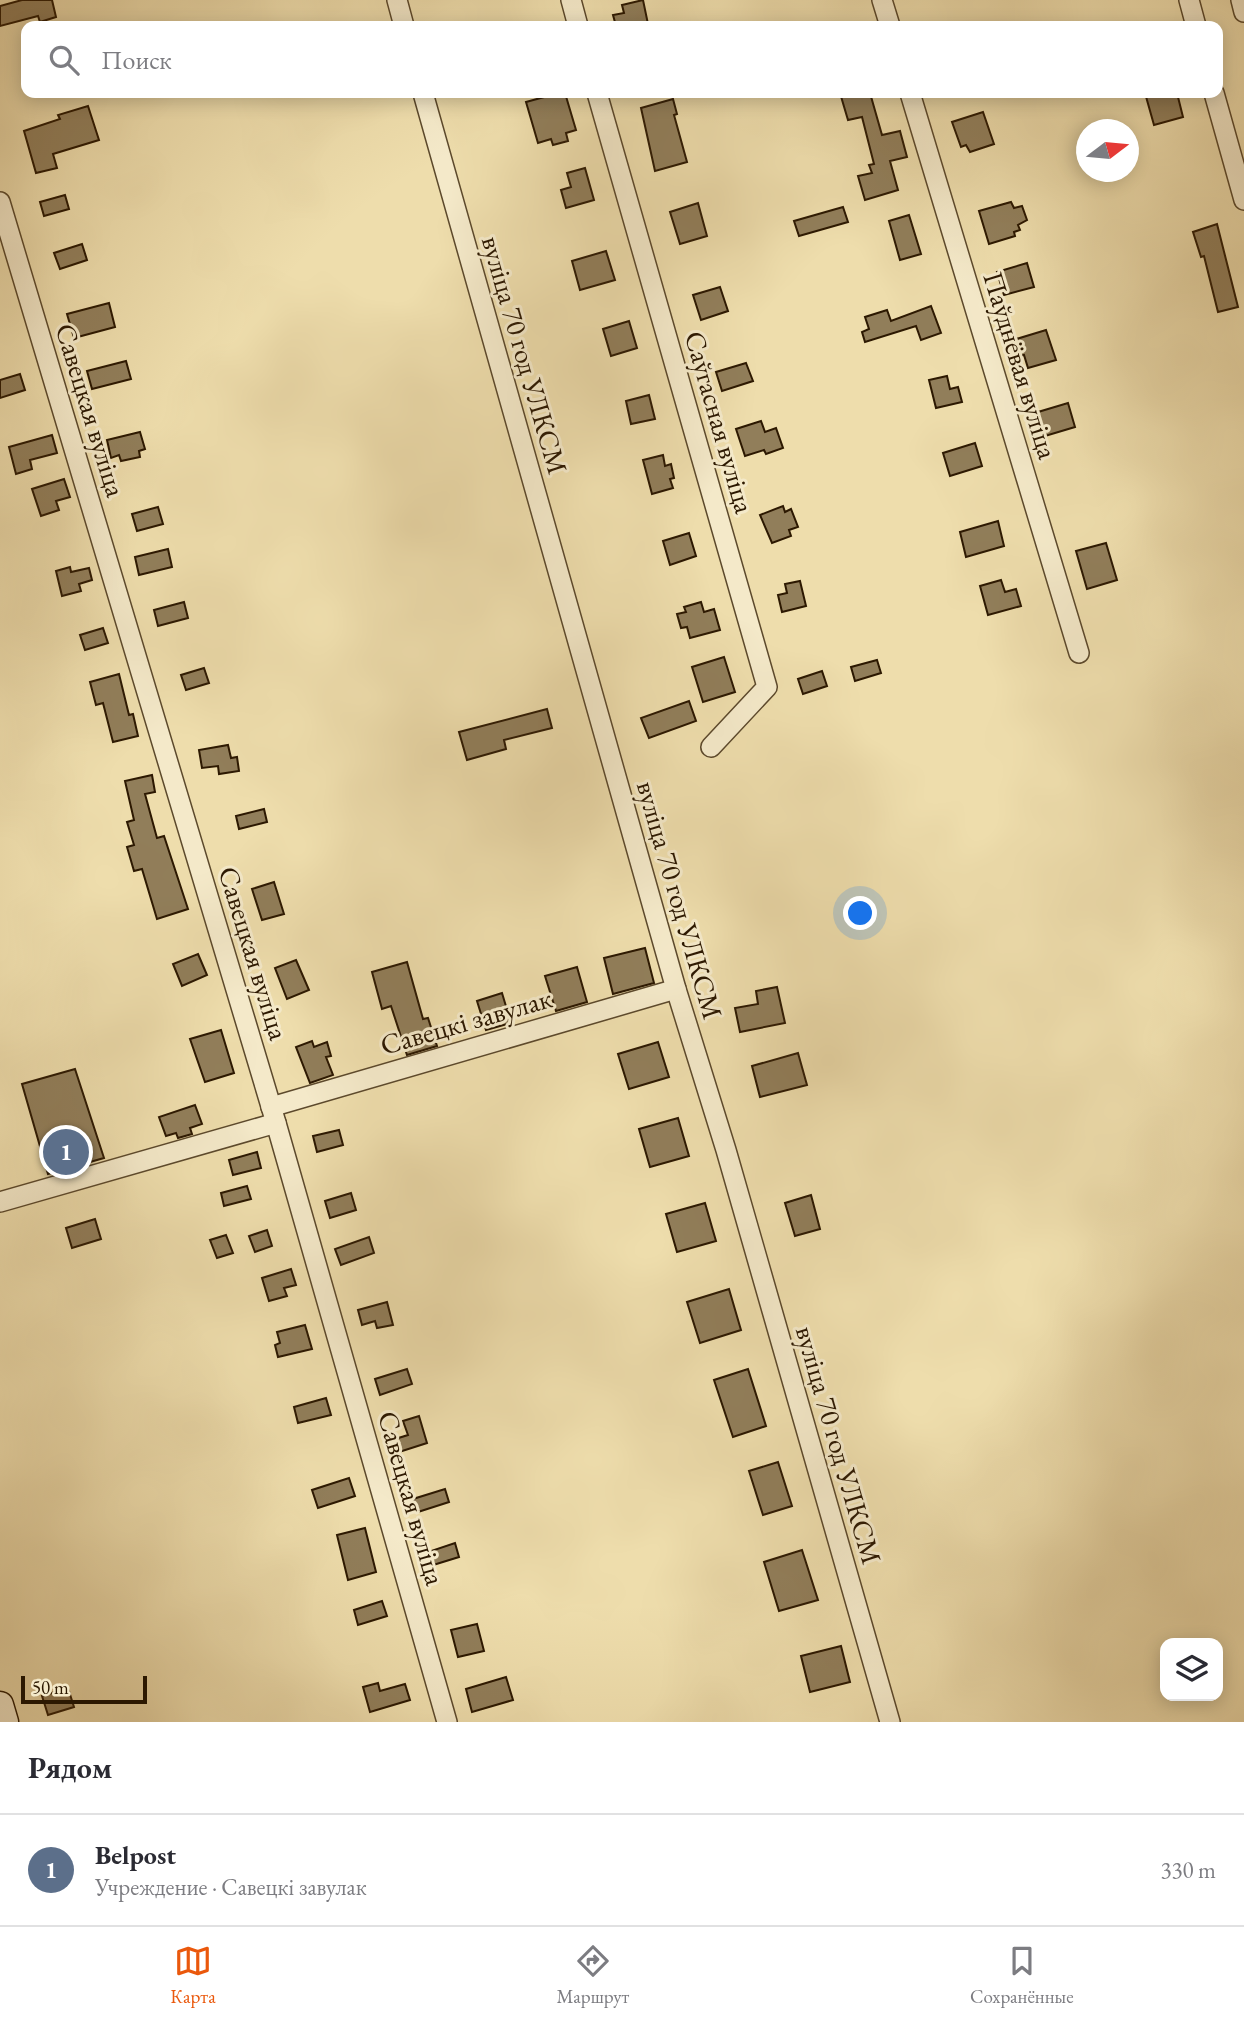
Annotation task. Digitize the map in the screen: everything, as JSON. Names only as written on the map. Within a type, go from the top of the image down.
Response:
[{"type":"street","points":[[397,0],[403,21]]},
{"type":"street","points":[[571,0],[577,21]]},
{"type":"street","points":[[882,0],[888,21]]},
{"type":"street","points":[[1189,0],[1195,21]]},
{"type":"street","points":[[1241,0],[1244,12]]},
{"type":"street","name":"вуліца 70 год УЛКСМ","points":[[424,98],[676,989],[726,1150],[890,1722]]},
{"type":"street","name":"Саўгасная вуліца","points":[[598,98],[767,687],[711,747]]},
{"type":"street","name":"Паўднёвая вуліца","points":[[912,98],[1079,653]]},
{"type":"street","points":[[1215,98],[1244,200]]},
{"type":"street","name":"Савецкая вуліца","points":[[0,202],[273,1115],[447,1722]]},
{"type":"street","name":"Савецкі завулак","points":[[0,1202],[676,989]]},
{"type":"street","points":[[0,1705],[5,1722]]},
{"type":"building","points":[[22,0],[52,0],[56,17],[40,21],[38,16],[0,26],[0,6]]},
{"type":"building","points":[[643,0],[647,21],[615,21],[613,15],[624,13],[622,5]]},
{"type":"building","points":[[541,98],[566,98],[576,130],[566,133],[568,141],[553,145],[551,139],[538,143],[526,102]]},
{"type":"building","points":[[841,98],[871,98],[882,135],[900,131],[907,157],[890,161],[898,190],[865,200],[858,176],[872,173],[869,165],[874,164],[862,117],[848,120]]},
{"type":"building","points":[[1146,98],[1178,98],[1183,117],[1154,125]]},
{"type":"building","points":[[673,99],[677,114],[674,115],[687,162],[655,171],[641,108]]},
{"type":"building","points":[[88,106],[99,140],[53,154],[57,168],[36,173],[24,131],[60,119],[58,115]]},
{"type":"building","points":[[983,112],[994,144],[970,152],[966,145],[961,147],[952,122]]},
{"type":"building","points":[[585,168],[594,200],[566,208],[561,190],[571,187],[567,173]]},
{"type":"building","points":[[65,195],[69,209],[44,216],[40,202]]},
{"type":"building","points":[[1011,202],[1014,208],[1022,206],[1027,220],[1018,225],[1020,230],[1014,232],[1015,236],[989,244],[979,211]]},
{"type":"building","points":[[698,203],[707,236],[680,244],[670,212]]},
{"type":"building","points":[[843,207],[848,222],[799,236],[794,221]]},
{"type":"building","points":[[909,215],[921,254],[900,260],[889,221]]},
{"type":"building","points":[[1217,224],[1238,307],[1218,312],[1204,256],[1201,257],[1193,232]]},
{"type":"building","points":[[82,244],[87,260],[60,269],[54,253]]},
{"type":"building","points":[[606,251],[615,280],[580,290],[572,261]]},
{"type":"building","points":[[1027,263],[1034,287],[1004,295],[997,272]]},
{"type":"building","points":[[720,287],[728,311],[701,320],[693,295]]},
{"type":"building","points":[[109,303],[115,327],[74,338],[67,314]]},
{"type":"building","points":[[931,306],[941,333],[921,340],[916,326],[865,342],[862,332],[869,329],[865,317],[887,310],[891,321]]},
{"type":"building","points":[[629,321],[637,348],[611,356],[603,329]]},
{"type":"building","points":[[1046,330],[1056,360],[1028,368],[1024,355],[1019,356],[1013,340]]},
{"type":"building","points":[[126,361],[131,379],[92,389],[87,371]]},
{"type":"building","points":[[746,363],[753,381],[722,391],[716,372]]},
{"type":"building","points":[[20,374],[25,390],[0,398],[0,380]]},
{"type":"building","points":[[947,376],[950,389],[958,387],[962,402],[936,408],[929,380]]},
{"type":"building","points":[[649,395],[655,419],[631,424],[626,401]]},
{"type":"building","points":[[1068,403],[1075,427],[1045,436],[1038,412]]},
{"type":"building","points":[[761,421],[765,432],[776,428],[783,448],[766,454],[764,450],[745,456],[736,429]]},
{"type":"building","points":[[140,432],[145,449],[139,451],[140,457],[121,461],[119,455],[111,458],[107,440]]},
{"type":"building","points":[[52,435],[57,453],[30,460],[32,469],[16,474],[9,447]]},
{"type":"building","points":[[975,443],[982,466],[950,476],[943,453]]},
{"type":"building","points":[[663,455],[665,466],[671,464],[674,478],[670,479],[673,488],[652,494],[643,460]]},
{"type":"building","points":[[64,479],[70,497],[56,501],[59,510],[41,516],[32,489]]},
{"type":"building","points":[[783,506],[785,512],[791,509],[798,527],[789,530],[791,536],[772,543],[760,515]]},
{"type":"building","points":[[158,507],[163,524],[137,531],[132,514]]},
{"type":"building","points":[[998,521],[1004,546],[966,557],[960,532]]},
{"type":"building","points":[[689,533],[696,556],[670,565],[663,541]]},
{"type":"building","points":[[1106,543],[1117,580],[1087,589],[1076,551]]},
{"type":"building","points":[[168,549],[172,567],[139,575],[135,557]]},
{"type":"building","points":[[70,567],[71,572],[89,568],[92,580],[79,584],[81,591],[62,596],[56,571]]},
{"type":"building","points":[[1001,580],[1005,592],[1016,589],[1021,606],[988,615],[980,586]]},
{"type":"building","points":[[800,581],[806,606],[782,612],[778,595],[787,593],[785,584]]},
{"type":"building","points":[[184,602],[188,618],[158,626],[154,610]]},
{"type":"building","points":[[701,602],[704,612],[714,609],[720,630],[690,638],[687,627],[681,628],[677,614],[686,612],[684,607]]},
{"type":"building","points":[[103,628],[108,643],[85,650],[80,635]]},
{"type":"building","points":[[724,657],[735,692],[703,702],[692,667]]},
{"type":"building","points":[[877,660],[881,673],[855,681],[851,667]]},
{"type":"building","points":[[204,668],[209,683],[186,690],[181,675]]},
{"type":"building","points":[[822,671],[827,686],[803,694],[798,679]]},
{"type":"building","points":[[119,674],[129,715],[133,714],[138,736],[113,742],[103,703],[96,705],[90,682]]},
{"type":"building","points":[[689,701],[696,721],[649,738],[641,718]]},
{"type":"building","points":[[547,709],[552,728],[504,740],[506,749],[467,760],[459,732]]},
{"type":"building","points":[[228,745],[231,758],[237,757],[239,771],[219,774],[218,766],[202,768],[199,750]]},
{"type":"building","points":[[152,775],[155,792],[145,794],[157,838],[164,836],[188,909],[157,919],[142,869],[134,871],[127,847],[134,845],[127,822],[134,820],[125,781]]},
{"type":"building","points":[[264,809],[267,822],[239,829],[236,816]]},
{"type":"building","points":[[274,882],[284,914],[262,920],[252,889]]},
{"type":"building","points":[[645,948],[654,983],[613,994],[604,958]]},
{"type":"building","points":[[198,954],[207,975],[182,986],[173,964]]},
{"type":"building","points":[[296,960],[309,990],[287,999],[275,968]]},
{"type":"building","points":[[407,962],[423,1019],[428,1018],[437,1046],[407,1055],[391,1006],[382,1009],[372,972]]},
{"type":"building","points":[[577,967],[587,1002],[556,1011],[545,976]]},
{"type":"building","points":[[777,987],[785,1023],[740,1032],[735,1008],[758,1004],[756,991]]},
{"type":"building","points":[[502,993],[511,1023],[486,1030],[477,1001]]},
{"type":"building","points":[[221,1030],[234,1073],[205,1082],[190,1039]]},
{"type":"building","points":[[312,1041],[314,1047],[327,1042],[331,1056],[326,1057],[333,1075],[310,1083],[296,1047]]},
{"type":"building","points":[[658,1042],[669,1077],[629,1089],[618,1054]]},
{"type":"building","points":[[798,1053],[807,1085],[760,1097],[752,1066]]},
{"type":"building","points":[[75,1069],[104,1158],[48,1174],[22,1084]]},
{"type":"building","points":[[195,1105],[202,1124],[190,1128],[192,1134],[178,1138],[176,1133],[166,1136],[159,1117]]},
{"type":"building","points":[[678,1118],[689,1156],[650,1167],[639,1129]]},
{"type":"building","points":[[339,1130],[343,1145],[317,1152],[313,1136]]},
{"type":"building","points":[[257,1152],[261,1168],[233,1175],[229,1160]]},
{"type":"building","points":[[247,1186],[251,1199],[224,1206],[221,1193]]},
{"type":"building","points":[[351,1193],[356,1210],[330,1218],[325,1201]]},
{"type":"building","points":[[811,1195],[820,1229],[795,1236],[785,1203]]},
{"type":"building","points":[[705,1203],[716,1241],[677,1252],[666,1214]]},
{"type":"building","points":[[95,1219],[101,1239],[72,1248],[66,1228]]},
{"type":"building","points":[[267,1230],[272,1246],[255,1252],[249,1236]]},
{"type":"building","points":[[226,1235],[233,1253],[217,1258],[210,1240]]},
{"type":"building","points":[[369,1237],[374,1253],[341,1265],[335,1249]]},
{"type":"building","points":[[291,1269],[296,1285],[284,1288],[287,1296],[269,1301],[262,1278]]},
{"type":"building","points":[[729,1289],[741,1330],[700,1343],[687,1302]]},
{"type":"building","points":[[387,1302],[393,1325],[377,1328],[375,1321],[362,1325],[358,1310]]},
{"type":"building","points":[[305,1325],[312,1349],[278,1357],[275,1345],[280,1343],[277,1332]]},
{"type":"building","points":[[407,1369],[412,1384],[380,1395],[375,1379]]},
{"type":"building","points":[[748,1369],[766,1426],[733,1437],[714,1380]]},
{"type":"building","points":[[326,1398],[331,1415],[298,1423],[294,1407]]},
{"type":"building","points":[[419,1416],[427,1443],[396,1453],[392,1440],[408,1435],[403,1421]]},
{"type":"building","points":[[778,1462],[792,1506],[763,1515],[749,1471]]},
{"type":"building","points":[[349,1478],[355,1496],[318,1508],[312,1490]]},
{"type":"building","points":[[445,1489],[449,1502],[418,1512],[413,1499]]},
{"type":"building","points":[[365,1528],[376,1572],[348,1580],[337,1535]]},
{"type":"building","points":[[455,1543],[459,1557],[430,1566],[425,1553]]},
{"type":"building","points":[[802,1550],[818,1600],[779,1611],[764,1562]]},
{"type":"building","points":[[382,1601],[387,1616],[358,1625],[354,1610]]},
{"type":"building","points":[[477,1624],[484,1651],[458,1657],[451,1630]]},
{"type":"building","points":[[841,1646],[850,1682],[810,1692],[801,1656]]},
{"type":"building","points":[[506,1677],[513,1700],[472,1712],[466,1689]]},
{"type":"building","points":[[378,1683],[380,1691],[405,1684],[410,1700],[370,1712],[363,1687]]},
{"type":"building","points":[[68,1688],[74,1707],[48,1715],[42,1696]]},
{"type":"place","name":"Belpost","points":[[66,1152]]}]
